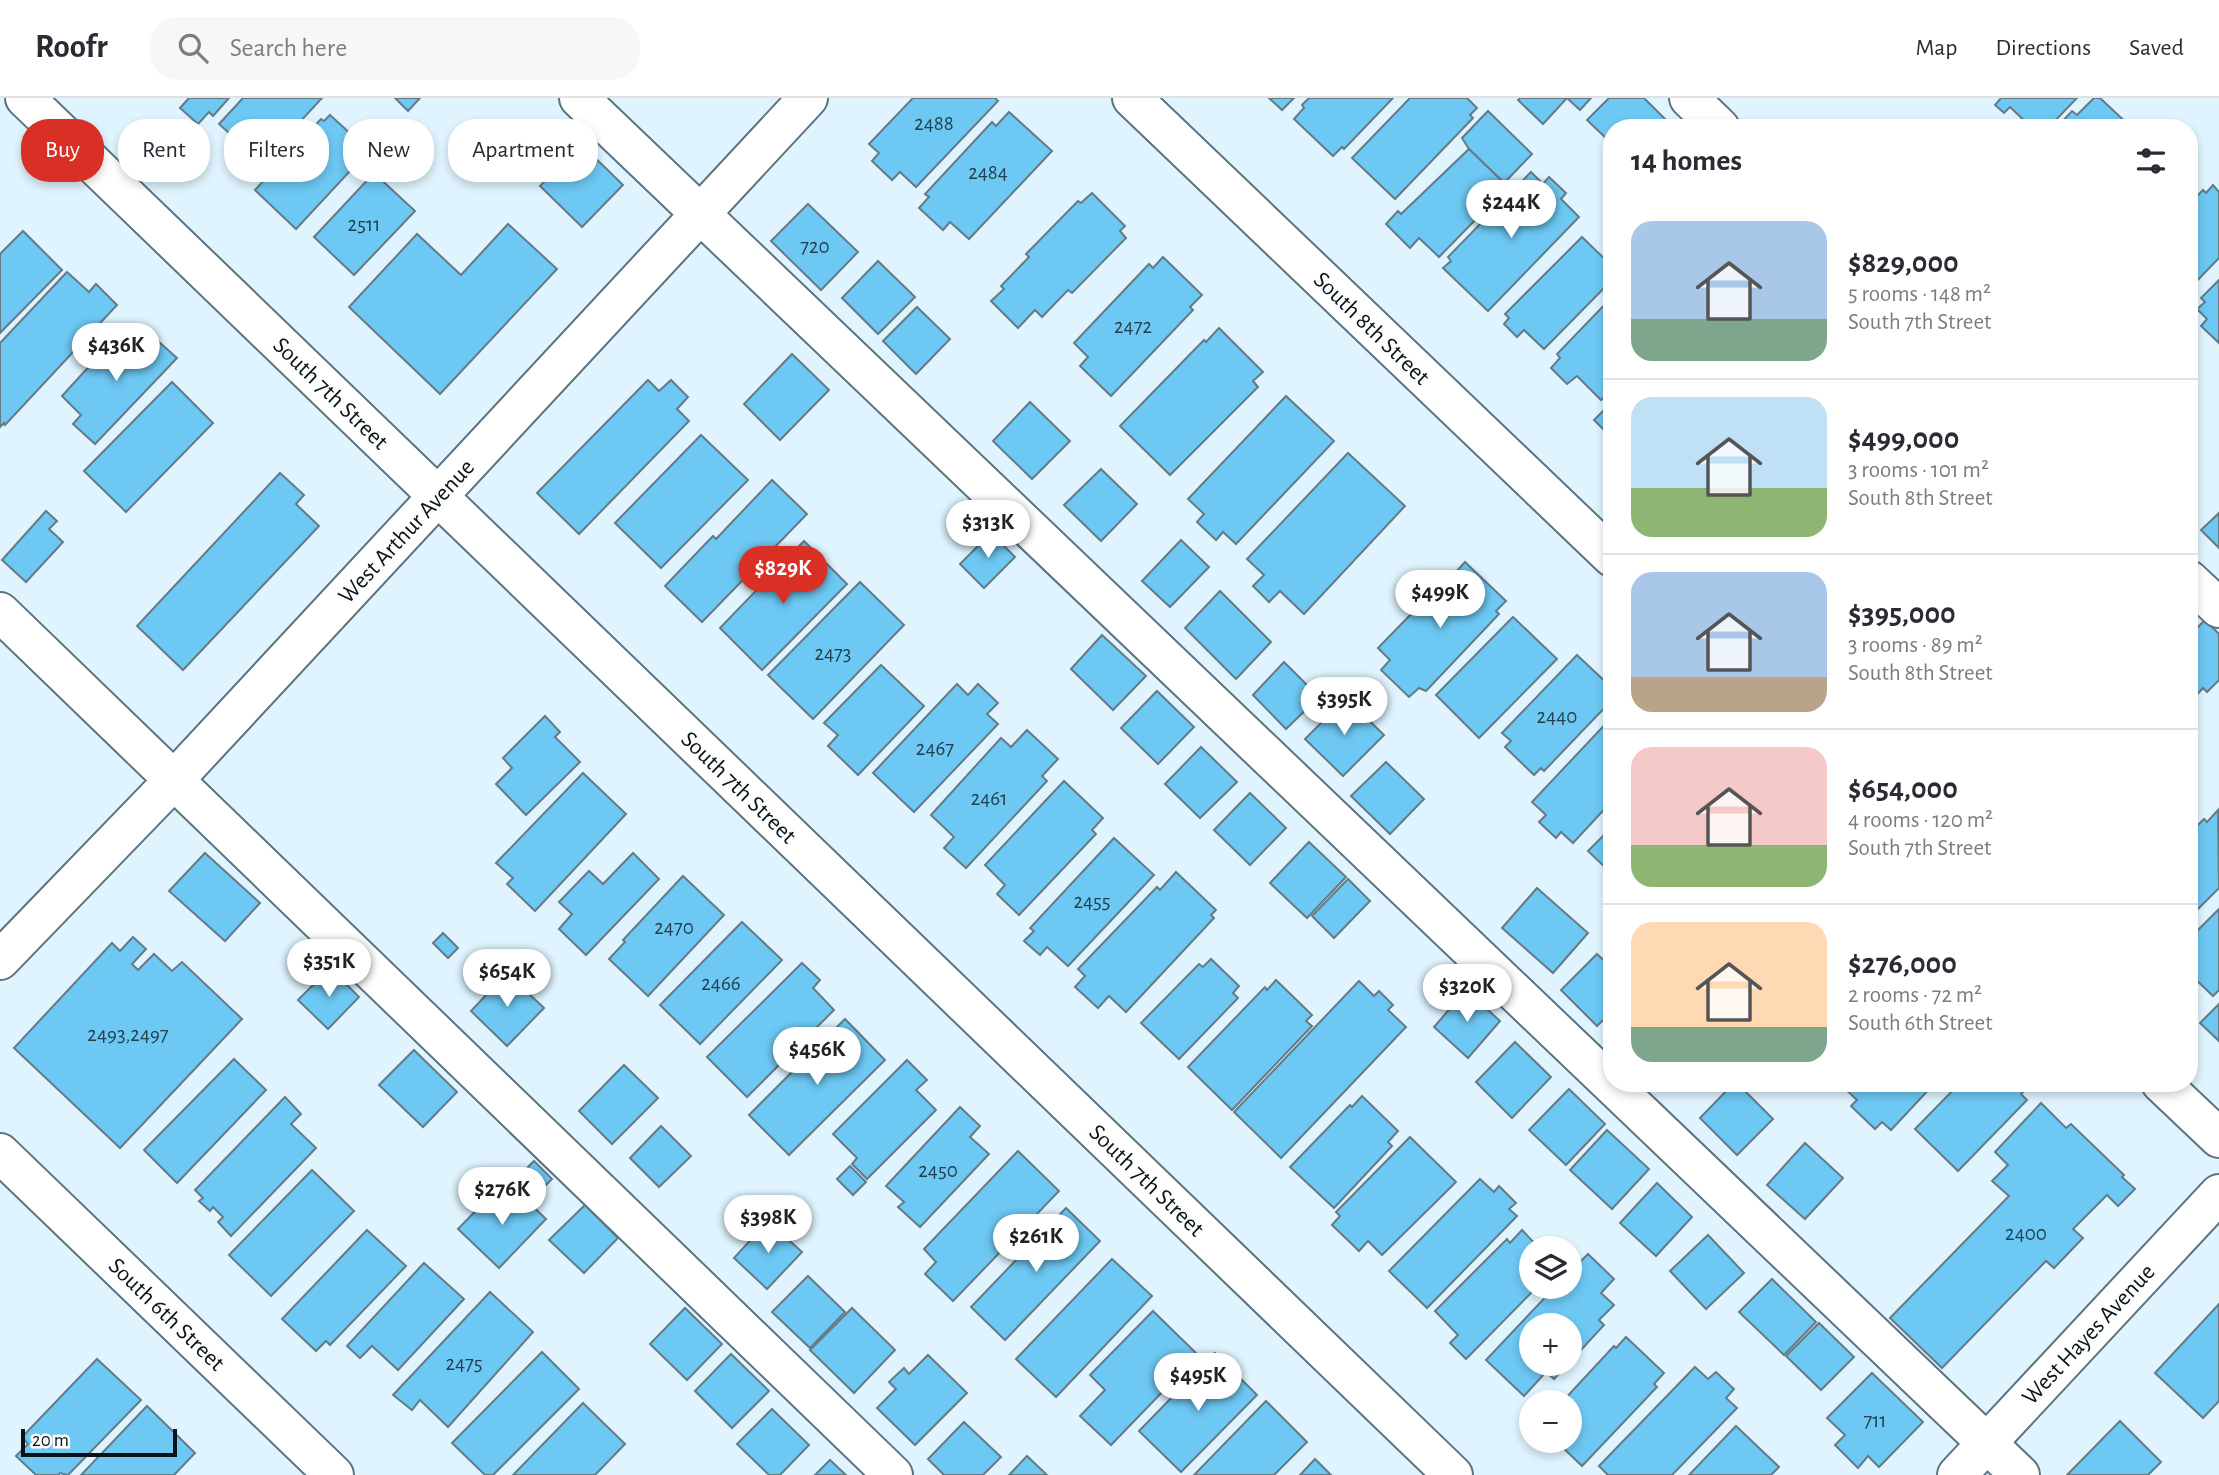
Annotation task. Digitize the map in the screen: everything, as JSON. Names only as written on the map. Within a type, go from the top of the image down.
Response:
[{"type":"street","name":"South 7th Street","points":[[25,98],[1453,1475]]},
{"type":"street","points":[[579,98],[1603,1076]]},
{"type":"street","name":"West Arthur Avenue","points":[[0,960],[174,780],[808,98]]},
{"type":"street","name":"South 8th Street","points":[[1132,98],[1603,548]]},
{"type":"street","points":[[1689,98],[1711,119]]},
{"type":"street","points":[[2198,588],[2219,608]]},
{"type":"street","points":[[0,612],[893,1475]]},
{"type":"street","points":[[1620,1092],[2021,1475]]},
{"type":"street","points":[[2170,1092],[2219,1138]]},
{"type":"street","name":"South 6th Street","points":[[0,1153],[334,1475]]},
{"type":"street","name":"West Hayes Avenue","points":[[1957,1475],[2219,1194]]},
{"type":"building","points":[[189,98],[229,98],[213,116],[209,112],[203,119],[192,119],[180,108]]},
{"type":"building","points":[[243,98],[322,98],[303,119],[224,119],[224,129],[219,124]]},
{"type":"building","points":[[395,98],[420,98],[408,111]]},
{"type":"building","points":[[913,98],[995,98],[998,101],[916,187],[900,172],[892,180],[872,161],[879,153],[869,144]]},
{"type":"building","points":[[1269,98],[1294,98],[1282,110]]},
{"type":"building","points":[[1309,98],[1393,98],[1344,149],[1342,147],[1333,156],[1294,119]]},
{"type":"building","points":[[1410,98],[1467,98],[1477,108],[1470,115],[1473,118],[1395,199],[1352,158]]},
{"type":"building","points":[[1567,98],[1543,124],[1518,100]]},
{"type":"building","points":[[1567,98],[1591,98],[1580,110]]},
{"type":"building","points":[[1609,98],[1644,98],[1665,119],[1603,119],[1603,135],[1587,120]]},
{"type":"building","points":[[2001,98],[2077,98],[2057,119],[2023,119],[2010,107],[2004,113],[1995,105]]},
{"type":"building","points":[[2094,98],[2100,98],[2122,119],[2064,119],[2072,111],[2077,115]]},
{"type":"building","points":[[1488,111],[1532,154],[1504,183],[1469,149],[1462,138]]},
{"type":"building","points":[[1009,112],[1052,151],[969,239],[950,222],[943,230],[919,208],[929,197],[925,194],[992,122],[996,126]]},
{"type":"building","points":[[330,115],[343,127],[343,179],[296,229],[255,190],[262,182],[329,182],[329,119],[326,119]]},
{"type":"building","points":[[1469,149],[1504,183],[1483,204],[1487,208],[1439,257],[1419,238],[1410,248],[1386,224],[1398,211],[1401,214]]},
{"type":"building","points":[[598,161],[623,185],[582,227],[540,186],[544,182],[598,182]]},
{"type":"building","points":[[1531,172],[1543,184],[1549,177],[1566,193],[1561,199],[1579,217],[1488,311],[1443,268],[1451,261],[1448,257]]},
{"type":"building","points":[[366,182],[384,182],[415,211],[354,275],[314,237]]},
{"type":"building","points":[[2213,185],[2219,192],[2219,258],[2198,280],[2198,195],[2203,190],[2206,193]]},
{"type":"building","points":[[1092,193],[1125,226],[1120,231],[1126,238],[1072,293],[1068,290],[1042,317],[1035,310],[1018,328],[991,301],[1004,289],[1001,286],[1029,257],[1026,254],[1078,201],[1081,203]]},
{"type":"building","points":[[808,204],[858,252],[821,290],[771,241]]},
{"type":"building","points":[[508,224],[557,269],[440,394],[349,307],[417,234],[461,275]]},
{"type":"building","points":[[23,231],[62,270],[0,333],[0,254]]},
{"type":"building","points":[[1582,237],[1603,257],[1603,289],[1544,349],[1524,330],[1517,337],[1504,324],[1509,318],[1505,314]]},
{"type":"building","points":[[1163,257],[1202,295],[1190,307],[1193,310],[1111,396],[1080,366],[1088,357],[1074,343],[1149,264],[1153,268]]},
{"type":"building","points":[[878,261],[915,297],[878,334],[842,298]]},
{"type":"building","points":[[67,272],[89,292],[96,284],[117,305],[5,425],[4,423],[0,427],[0,343]]},
{"type":"building","points":[[2219,280],[2219,343],[2201,326],[2207,319],[2198,310],[2205,302],[2201,298]]},
{"type":"building","points":[[1603,306],[1601,400],[1577,376],[1567,384],[1551,368],[1560,358],[1557,354]]},
{"type":"building","points":[[917,307],[950,339],[916,374],[883,341]]},
{"type":"building","points":[[126,326],[152,350],[159,342],[177,358],[95,444],[73,424],[81,415],[62,396]]},
{"type":"building","points":[[1219,328],[1263,372],[1253,381],[1258,387],[1170,475],[1120,426]]},
{"type":"building","points":[[792,354],[829,390],[780,440],[744,404]]},
{"type":"building","points":[[648,380],[659,391],[671,380],[688,397],[677,409],[689,421],[579,534],[537,493]]},
{"type":"building","points":[[172,382],[213,423],[126,512],[84,471]]},
{"type":"building","points":[[1286,396],[1334,441],[1236,544],[1223,532],[1216,540],[1197,522],[1204,514],[1188,499]]},
{"type":"building","points":[[1030,402],[1070,441],[1032,479],[993,441]]},
{"type":"building","points":[[1603,411],[1603,429],[1594,420]]},
{"type":"building","points":[[701,435],[748,480],[661,568],[615,523]]},
{"type":"building","points":[[1348,453],[1405,506],[1304,614],[1280,591],[1269,602],[1253,586],[1264,575],[1247,559]]},
{"type":"building","points":[[1101,469],[1137,504],[1101,541],[1064,505]]},
{"type":"building","points":[[280,473],[304,495],[296,504],[319,526],[183,670],[137,626]]},
{"type":"building","points":[[772,480],[807,514],[702,622],[665,586],[713,536],[716,539]]},
{"type":"building","points":[[46,511],[57,521],[49,529],[63,542],[26,582],[2,560]]},
{"type":"building","points":[[2219,513],[2219,548],[2201,530]]},
{"type":"building","points":[[991,533],[1015,557],[984,588],[960,564]]},
{"type":"building","points":[[1181,540],[1209,567],[1170,607],[1142,581]]},
{"type":"building","points":[[804,541],[847,584],[762,670],[720,628]]},
{"type":"building","points":[[1465,562],[1506,601],[1496,611],[1499,614],[1426,691],[1419,688],[1409,697],[1381,670],[1390,660],[1378,648]]},
{"type":"building","points":[[860,582],[904,625],[813,719],[768,675]]},
{"type":"building","points":[[1220,591],[1271,642],[1236,679],[1185,628]]},
{"type":"building","points":[[1513,617],[1557,659],[1479,738],[1436,695]]},
{"type":"building","points":[[2205,620],[2219,634],[2219,680],[2207,692],[2203,688],[2198,693],[2198,627]]},
{"type":"building","points":[[1102,635],[1146,676],[1113,710],[1071,669]]},
{"type":"building","points":[[1577,655],[1603,680],[1603,709],[1544,771],[1541,768],[1534,775],[1505,747],[1511,741],[1502,733]]},
{"type":"building","points":[[1284,662],[1319,697],[1286,729],[1253,695]]},
{"type":"building","points":[[881,665],[924,706],[858,775],[828,746],[838,735],[824,723]]},
{"type":"building","points":[[957,684],[968,695],[978,684],[998,703],[987,714],[998,724],[914,812],[873,773]]},
{"type":"building","points":[[1157,691],[1194,727],[1158,764],[1121,728]]},
{"type":"building","points":[[1346,698],[1384,735],[1343,776],[1305,739]]},
{"type":"building","points":[[545,716],[560,732],[555,737],[580,762],[526,815],[496,784],[512,768],[503,758]]},
{"type":"building","points":[[1603,727],[1603,811],[1573,843],[1561,832],[1556,838],[1539,822],[1546,815],[1532,802]]},
{"type":"building","points":[[1027,730],[1058,759],[1042,776],[1047,781],[966,868],[944,848],[954,837],[931,815],[1001,738],[1011,747]]},
{"type":"building","points":[[1201,747],[1237,782],[1200,818],[1165,784]]},
{"type":"building","points":[[1386,762],[1424,799],[1390,834],[1351,796]]},
{"type":"building","points":[[583,773],[626,814],[535,911],[507,884],[513,878],[496,863]]},
{"type":"building","points":[[1064,781],[1103,818],[1092,830],[1096,834],[1019,915],[997,894],[1005,885],[985,865]]},
{"type":"building","points":[[1250,793],[1286,828],[1250,865],[1214,830]]},
{"type":"building","points":[[2218,810],[2219,888],[2198,909],[2198,825],[2204,819],[2207,822]]},
{"type":"building","points":[[1603,836],[1603,865],[1588,851]]},
{"type":"building","points":[[1114,838],[1154,875],[1068,966],[1047,947],[1040,955],[1024,941],[1034,931],[1030,928]]},
{"type":"building","points":[[1309,842],[1346,877],[1307,918],[1270,883]]},
{"type":"building","points":[[205,853],[260,903],[225,941],[169,891]]},
{"type":"building","points":[[633,853],[659,879],[586,955],[559,929],[572,914],[559,902],[589,871],[603,884]]},
{"type":"building","points":[[1176,872],[1216,910],[1211,915],[1214,918],[1126,1012],[1109,996],[1098,1008],[1075,987],[1085,976],[1078,969],[1157,887],[1160,890]]},
{"type":"building","points":[[683,876],[724,915],[648,996],[609,959],[625,942],[623,940]]},
{"type":"building","points":[[1348,879],[1370,901],[1334,938],[1312,916]]},
{"type":"building","points":[[1537,888],[1588,933],[1553,973],[1502,928]]},
{"type":"building","points":[[2219,909],[2219,990],[2213,996],[2198,982],[2198,930]]},
{"type":"building","points":[[742,922],[782,960],[700,1044],[660,1005]]},
{"type":"building","points":[[443,933],[458,948],[448,958],[433,943]]},
{"type":"building","points":[[133,937],[146,949],[132,964],[138,970],[154,954],[172,971],[182,962],[242,1019],[120,1148],[14,1048],[112,943],[120,951]]},
{"type":"building","points":[[1597,954],[1603,960],[1603,1020],[1597,1026],[1561,990]]},
{"type":"building","points":[[1211,959],[1239,986],[1233,993],[1238,998],[1179,1059],[1141,1023],[1199,964],[1203,967]]},
{"type":"building","points":[[802,963],[820,980],[813,988],[834,1010],[747,1097],[707,1057]]},
{"type":"building","points":[[330,968],[359,997],[328,1029],[298,1000]]},
{"type":"building","points":[[507,973],[544,1008],[507,1046],[471,1011]]},
{"type":"building","points":[[1276,980],[1312,1015],[1306,1021],[1312,1026],[1232,1110],[1188,1067],[1265,987],[1267,990]]},
{"type":"building","points":[[1359,981],[1374,996],[1379,991],[1393,1005],[1388,1010],[1406,1027],[1281,1158],[1234,1112]]},
{"type":"building","points":[[1466,990],[1500,1021],[1468,1058],[1434,1027]]},
{"type":"building","points":[[2219,1004],[2219,1041],[2200,1023]]},
{"type":"building","points":[[845,1019],[885,1060],[789,1155],[749,1115]]},
{"type":"building","points":[[1515,1042],[1551,1077],[1512,1118],[1476,1082]]},
{"type":"building","points":[[414,1050],[457,1092],[423,1127],[379,1085]]},
{"type":"building","points":[[234,1059],[266,1090],[177,1183],[144,1150]]},
{"type":"building","points":[[907,1060],[927,1080],[916,1090],[936,1110],[867,1179],[852,1164],[857,1158],[833,1134]]},
{"type":"building","points":[[624,1065],[658,1098],[612,1144],[579,1111]]},
{"type":"building","points":[[1569,1089],[1605,1124],[1566,1165],[1529,1130]]},
{"type":"building","points":[[1725,1092],[1746,1092],[1773,1119],[1737,1155],[1700,1118]]},
{"type":"building","points":[[1848,1092],[1927,1092],[1891,1130],[1882,1122],[1875,1129],[1851,1106],[1857,1100]]},
{"type":"building","points":[[1951,1092],[2023,1092],[2021,1094],[2027,1100],[1958,1171],[1915,1129]]},
{"type":"building","points":[[1362,1096],[1398,1131],[1388,1142],[1392,1146],[1334,1208],[1290,1167]]},
{"type":"building","points":[[285,1097],[301,1114],[291,1124],[316,1148],[231,1236],[218,1222],[223,1217],[213,1207],[210,1211],[199,1201],[203,1198],[195,1190]]},
{"type":"building","points":[[2041,1103],[2066,1128],[2071,1124],[2135,1189],[2118,1206],[2107,1195],[2073,1229],[2083,1238],[2054,1268],[2046,1261],[1942,1368],[1890,1318],[2009,1196],[1992,1181],[2008,1165],[1995,1152]]},
{"type":"building","points":[[960,1107],[980,1126],[970,1137],[989,1154],[920,1227],[898,1207],[904,1202],[886,1186]]},
{"type":"building","points":[[661,1126],[691,1156],[659,1187],[630,1158]]},
{"type":"building","points":[[1607,1130],[1649,1169],[1612,1209],[1570,1170]]},
{"type":"building","points":[[1410,1137],[1456,1182],[1382,1255],[1368,1241],[1359,1251],[1332,1225],[1340,1216],[1336,1212]]},
{"type":"building","points":[[1805,1143],[1843,1178],[1805,1219],[1767,1185]]},
{"type":"building","points":[[1018,1151],[1059,1191],[953,1301],[925,1274],[936,1262],[924,1249]]},
{"type":"building","points":[[534,1161],[552,1179],[534,1197],[516,1179]]},
{"type":"building","points":[[850,1166],[866,1182],[853,1195],[837,1179]]},
{"type":"building","points":[[312,1170],[354,1211],[271,1296],[229,1255]]},
{"type":"building","points":[[1480,1179],[1494,1192],[1499,1186],[1516,1203],[1509,1209],[1517,1216],[1427,1308],[1389,1271]]},
{"type":"building","points":[[1657,1183],[1692,1217],[1656,1256],[1620,1223]]},
{"type":"building","points":[[518,1192],[546,1219],[499,1268],[458,1229],[492,1194],[504,1206]]},
{"type":"building","points":[[585,1205],[618,1238],[584,1273],[549,1240]]},
{"type":"building","points":[[1066,1208],[1100,1241],[1005,1340],[971,1307]]},
{"type":"building","points":[[768,1221],[802,1252],[767,1289],[734,1258]]},
{"type":"building","points":[[367,1230],[406,1266],[330,1345],[326,1341],[316,1351],[282,1319]]},
{"type":"building","points":[[1522,1230],[1528,1236],[1519,1236],[1519,1299],[1525,1299],[1466,1359],[1450,1343],[1458,1335],[1435,1311],[1507,1239],[1510,1243]]},
{"type":"building","points":[[1708,1235],[1744,1273],[1706,1309],[1670,1271]]},
{"type":"building","points":[[1588,1254],[1614,1279],[1601,1293],[1614,1305],[1599,1320],[1604,1325],[1582,1349],[1582,1313],[1530,1313],[1544,1299],[1582,1299],[1582,1260]]},
{"type":"building","points":[[1112,1259],[1152,1296],[1056,1397],[1016,1359]]},
{"type":"building","points":[[424,1263],[464,1299],[398,1370],[372,1346],[360,1358],[347,1346]]},
{"type":"building","points":[[808,1276],[845,1312],[810,1348],[772,1312]]},
{"type":"building","points":[[1772,1279],[1816,1322],[1784,1355],[1739,1312]]},
{"type":"building","points":[[490,1292],[533,1332],[448,1427],[420,1400],[412,1410],[393,1395]]},
{"type":"building","points":[[2219,1304],[2219,1401],[2203,1418],[2155,1373]]},
{"type":"building","points":[[685,1308],[722,1344],[687,1380],[650,1344]]},
{"type":"building","points":[[852,1308],[895,1350],[854,1393],[810,1350]]},
{"type":"building","points":[[1153,1311],[1198,1355],[1111,1445],[1080,1416],[1105,1390],[1090,1375]]},
{"type":"building","points":[[1819,1323],[1854,1357],[1821,1390],[1786,1356]]},
{"type":"building","points":[[1519,1325],[1519,1376],[1542,1376],[1530,1390],[1519,1391],[1486,1360]]},
{"type":"building","points":[[1626,1337],[1664,1373],[1654,1384],[1657,1387],[1582,1466],[1568,1453],[1582,1453],[1582,1390],[1573,1390],[1614,1346],[1616,1348]]},
{"type":"building","points":[[542,1352],[579,1389],[493,1475],[485,1475],[452,1443]]},
{"type":"building","points":[[1215,1353],[1257,1395],[1181,1472],[1139,1431]]},
{"type":"building","points":[[731,1354],[769,1391],[732,1428],[695,1391]]},
{"type":"building","points":[[928,1355],[967,1393],[915,1445],[877,1408],[896,1389],[889,1382],[904,1368],[909,1374]]},
{"type":"building","points":[[97,1359],[141,1400],[68,1475],[36,1475],[16,1456],[28,1444],[22,1437]]},
{"type":"building","points":[[1695,1367],[1708,1379],[1716,1372],[1734,1389],[1726,1398],[1737,1408],[1672,1475],[1608,1475],[1599,1466]]},
{"type":"building","points":[[1872,1373],[1923,1422],[1879,1467],[1868,1456],[1858,1468],[1835,1445],[1845,1435],[1827,1418]]},
{"type":"building","points":[[1266,1401],[1307,1442],[1274,1475],[1194,1475]]},
{"type":"building","points":[[583,1403],[625,1444],[595,1475],[513,1475]]},
{"type":"building","points":[[147,1406],[195,1453],[174,1475],[81,1475]]},
{"type":"building","points":[[772,1409],[809,1445],[780,1475],[769,1475],[737,1444]]},
{"type":"building","points":[[2120,1421],[2161,1462],[2148,1475],[2067,1475]]},
{"type":"building","points":[[964,1422],[1001,1457],[983,1475],[944,1475],[928,1459]]},
{"type":"building","points":[[1736,1426],[1779,1467],[1771,1475],[1689,1475]]},
{"type":"building","points":[[1027,1456],[1047,1475],[1009,1475]]},
{"type":"building","points":[[1315,1459],[1331,1475],[1300,1475]]},
{"type":"building","points":[[830,1460],[846,1475],[815,1475]]}]
